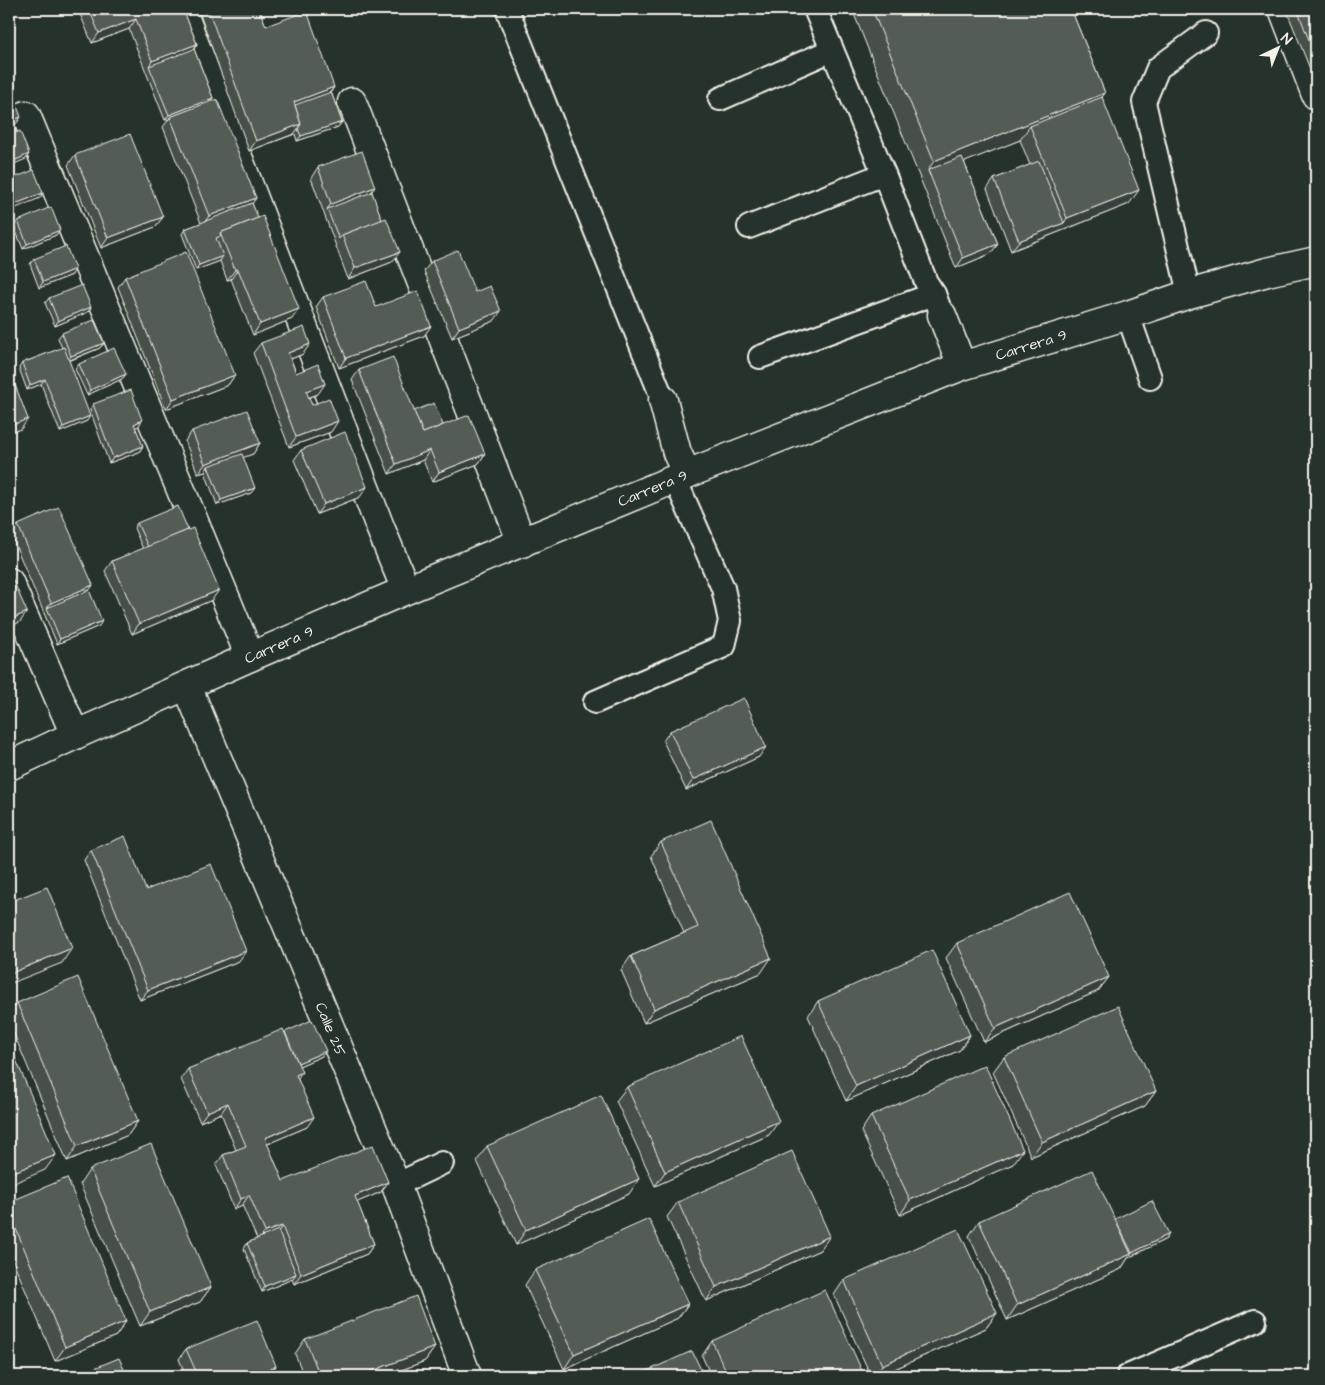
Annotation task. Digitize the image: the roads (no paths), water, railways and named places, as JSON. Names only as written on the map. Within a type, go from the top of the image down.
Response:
[{"type":"street","points":[[1283,9],[1316,94]]},
{"type":"street","points":[[182,10],[380,527],[406,590]]},
{"type":"street","points":[[352,102],[522,543]]},
{"type":"street","points":[[26,115],[250,657]]},
{"type":"street","name":"Carrera 9","points":[[9,766],[250,657],[406,590],[681,477],[962,366],[1128,316],[1189,294],[1267,272],[1316,261]]},
{"type":"street","points":[[938,304],[962,366]]},
{"type":"street","points":[[663,400],[677,453],[681,477]]},
{"type":"street","points":[[9,582],[75,735]]},
{"type":"street","name":"Calle 25","points":[[187,686],[396,1185],[467,1376]]},
{"type":"lane","points":[[507,9],[663,400]]},
{"type":"lane","points":[[760,357],[938,304],[926,282],[884,174],[815,9]]},
{"type":"lane","points":[[1189,294],[1144,102],[1158,68],[1206,33]]},
{"type":"lane","points":[[720,99],[832,50]]},
{"type":"lane","points":[[749,227],[884,174]]},
{"type":"lane","points":[[1128,316],[1150,378]]},
{"type":"lane","points":[[595,702],[724,646],[730,621],[723,588],[681,477]]},
{"type":"lane","points":[[396,1185],[442,1163]]},
{"type":"lane","points":[[1128,1376],[1255,1321]]}]
